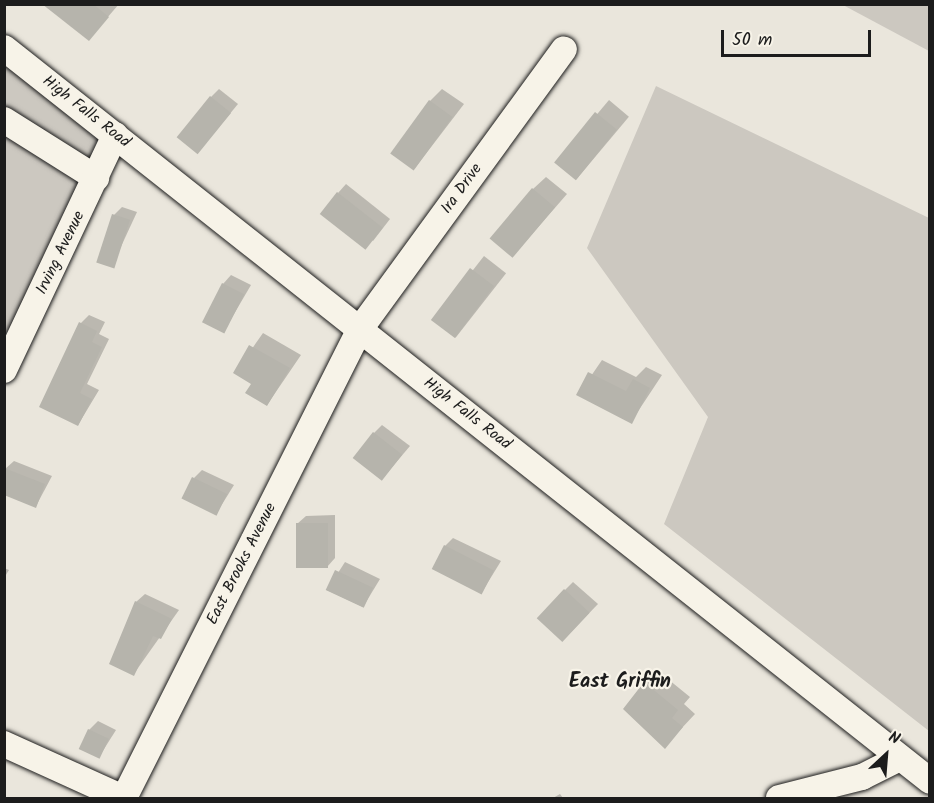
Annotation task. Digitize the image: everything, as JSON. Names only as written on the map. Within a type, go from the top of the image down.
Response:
[{"type":"street","name":"High Falls Road","points":[[4,48],[930,781]]},
{"type":"street","name":"Ira Drive","points":[[360,329],[564,49]]},
{"type":"street","points":[[4,120],[96,178]]},
{"type":"street","name":"Irving Avenue","points":[[4,370],[116,135]]},
{"type":"street","name":"East Brooks Avenue","points":[[123,798],[360,329]]},
{"type":"street","points":[[4,744],[123,798]]},
{"type":"street","points":[[779,798],[862,777],[900,758]]},
{"type":"shaded area","points":[[843,5],[929,5],[929,51]]},
{"type":"shaded area","points":[[5,58],[110,140],[5,365]]},
{"type":"shaded area","points":[[656,86],[929,218],[929,731],[664,524],[708,417],[587,248]]},
{"type":"building","points":[[42,4],[93,4],[109,17],[89,41]]},
{"type":"building","points":[[210,96],[231,113],[198,154],[177,137]]},
{"type":"building","points":[[429,100],[452,117],[414,170],[390,153]]},
{"type":"building","points":[[595,112],[617,130],[576,180],[554,163]]},
{"type":"building","points":[[532,188],[555,207],[513,258],[490,239]]},
{"type":"building","points":[[337,192],[383,228],[365,250],[320,214]]},
{"type":"building","points":[[112,214],[130,220],[114,268],[96,263]]},
{"type":"building","points":[[470,268],[494,286],[455,338],[431,320]]},
{"type":"building","points":[[222,283],[244,294],[224,334],[202,322]]},
{"type":"building","points":[[79,322],[97,331],[92,342],[102,347],[80,393],[92,399],[78,426],[39,407]]},
{"type":"building","points":[[249,345],[290,368],[267,406],[245,393],[251,384],[233,373]]},
{"type":"building","points":[[588,372],[626,391],[633,379],[650,388],[632,424],[576,395]]},
{"type":"building","points":[[373,432],[402,455],[382,481],[353,458]]},
{"type":"building","points":[[4,468],[45,484],[36,508],[4,495]]},
{"type":"building","points":[[192,477],[227,494],[217,516],[181,499]]},
{"type":"building","points":[[296,523],[328,523],[328,568],[296,568]]},
{"type":"building","points":[[444,545],[494,570],[482,594],[432,569]]},
{"type":"building","points":[[335,570],[373,588],[364,608],[326,590]]},
{"type":"building","points":[[564,589],[590,613],[562,642],[537,618]]},
{"type":"building","points":[[135,601],[172,619],[161,639],[153,636],[134,676],[109,664]]},
{"type":"building","points":[[644,682],[678,710],[672,718],[683,727],[665,749],[623,709]]},
{"type":"building","points":[[88,729],[109,739],[100,759],[79,749]]},
{"type":"district","name":"East Griffin","points":[[620,682]]}]
